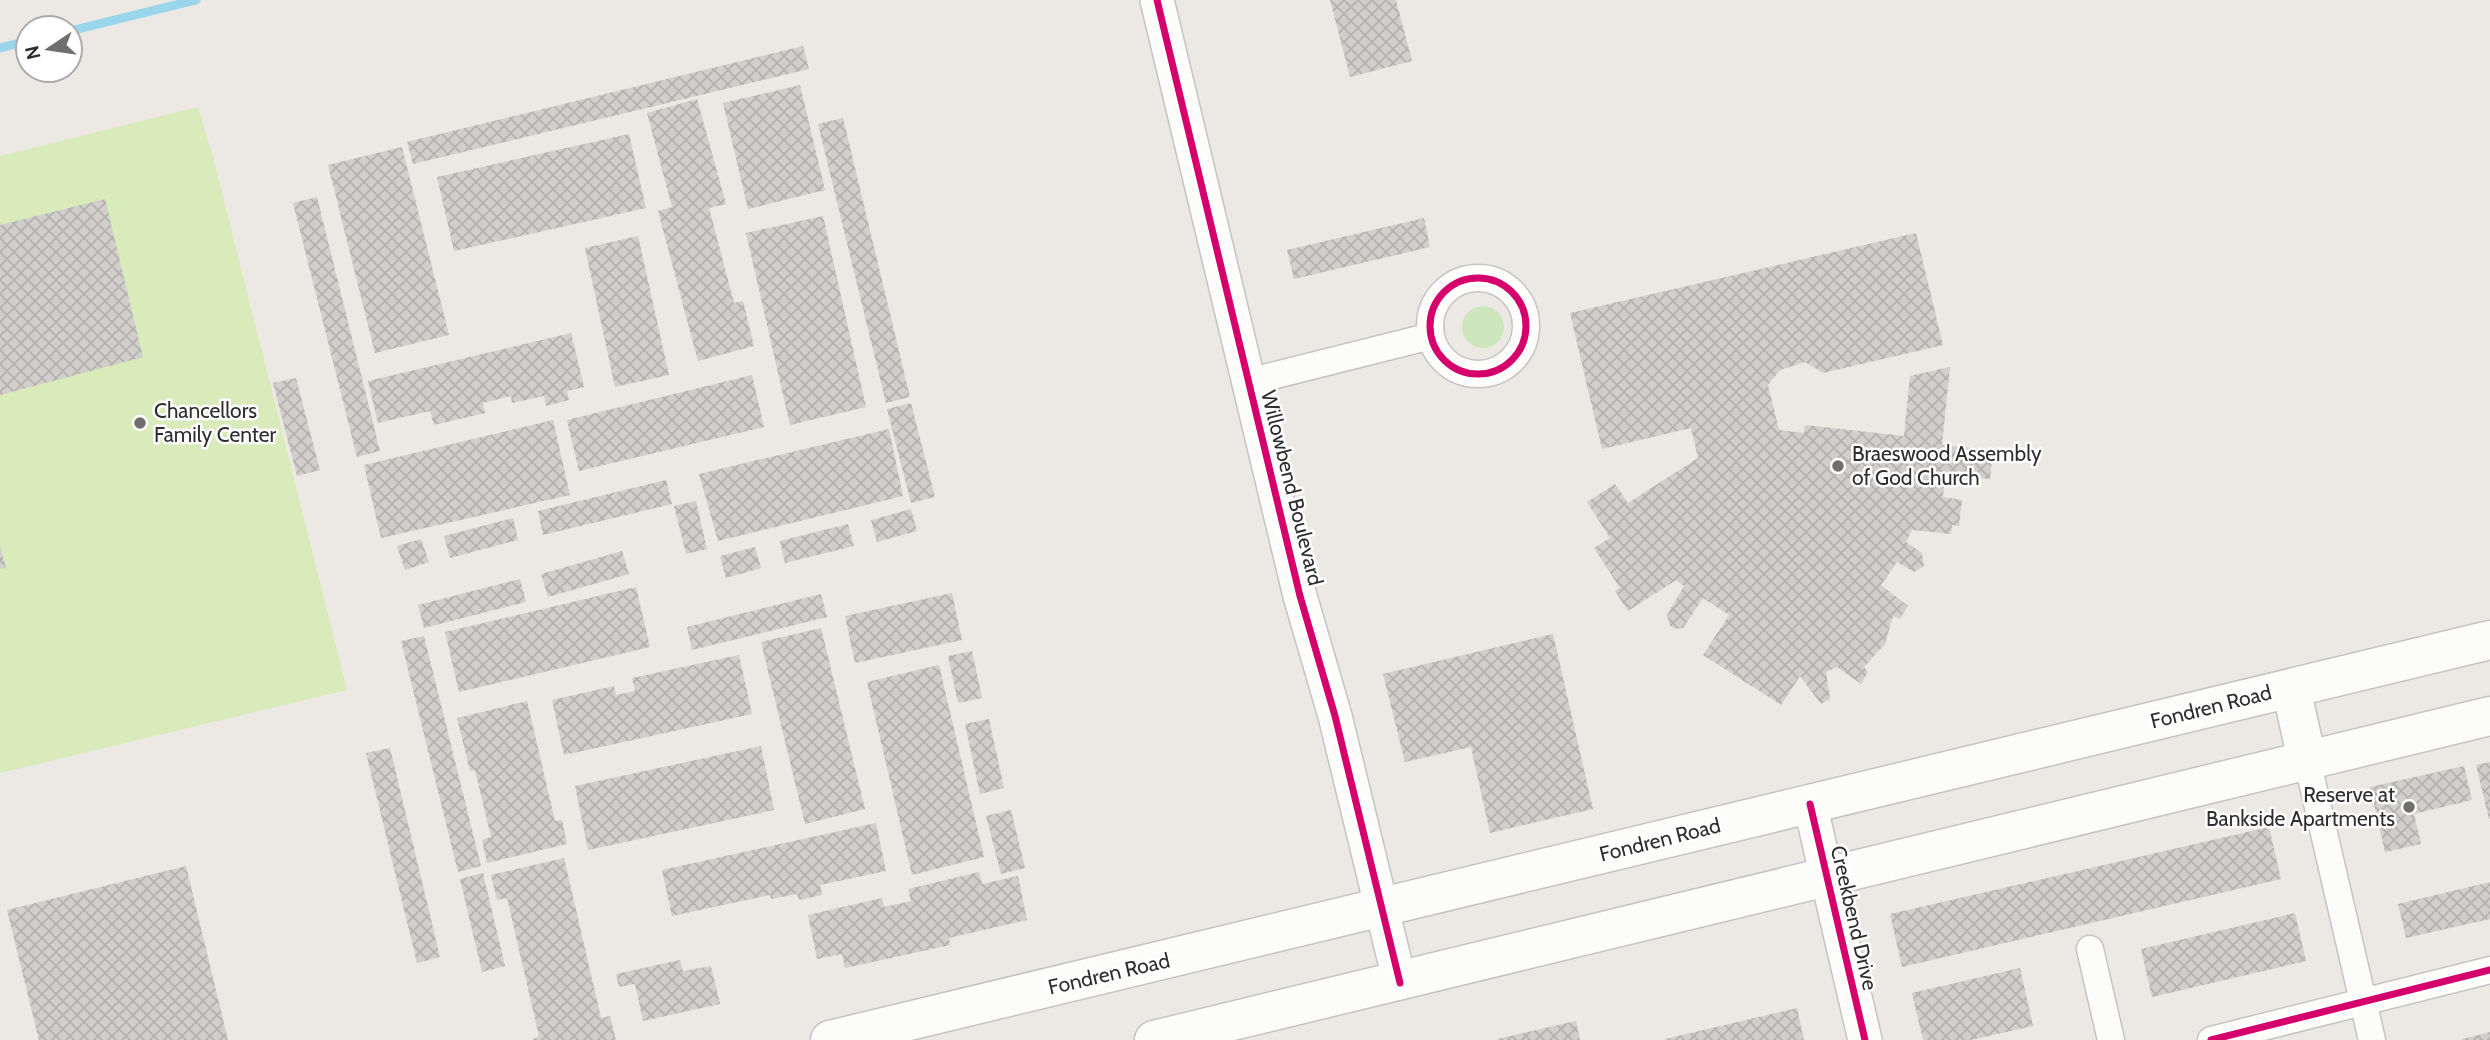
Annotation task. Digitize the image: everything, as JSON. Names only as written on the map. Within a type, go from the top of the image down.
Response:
[{"type":"main road","name":"Fondren Road","points":[[830,1040],[1383,909],[2490,640]]},
{"type":"main road","points":[[2291,688],[2307,761]]},
{"type":"main road","points":[[1154,1040],[1400,983],[2490,716]]},
{"type":"street","name":"Willowbend Boulevard","points":[[1157,0],[1248,382],[1400,983]]},
{"type":"street","points":[[1248,382],[1431,336]]},
{"type":"street","points":[[2307,761],[2372,1040]]},
{"type":"street","name":"Creekbend Drive","points":[[1810,804],[1865,1040]]},
{"type":"street","points":[[2090,949],[2111,1040]]},
{"type":"street","points":[[2211,1040],[2490,970]]},
{"type":"green space","name":"Chancellors Family Center","points":[[198,107],[213,157],[347,690],[0,773],[0,156]]},
{"type":"green space","points":[[1483,306],[1498,312],[1504,327],[1498,342],[1483,348],[1468,342],[1462,327],[1468,312]]},
{"type":"building","points":[[1330,0],[1396,0],[1412,61],[1350,77]]},
{"type":"building","points":[[803,46],[809,69],[413,164],[407,142]]},
{"type":"building","points":[[800,85],[825,190],[748,209],[723,103]]},
{"type":"building","points":[[697,99],[726,204],[709,208],[734,303],[743,301],[754,346],[698,361],[658,211],[672,207],[647,113]]},
{"type":"building","points":[[843,118],[910,397],[886,403],[818,124]]},
{"type":"building","points":[[629,134],[646,208],[454,251],[437,177]]},
{"type":"building","points":[[402,147],[449,335],[375,353],[328,165]]},
{"type":"building","points":[[317,197],[380,451],[357,457],[293,203]]},
{"type":"building","points":[[105,199],[143,357],[0,395],[0,225]]},
{"type":"building","points":[[823,216],[866,407],[790,425],[746,233]]},
{"type":"building","points":[[1424,218],[1430,247],[1294,279],[1287,250]]},
{"type":"building","name":"Braeswood Assembly of God Church","points":[[1916,233],[1943,345],[1823,373],[1805,362],[1780,370],[1768,385],[1779,430],[1804,433],[1805,425],[1904,436],[1910,376],[1950,367],[1942,445],[1993,450],[1990,479],[1945,474],[1943,497],[1962,500],[1959,526],[1952,525],[1951,534],[1912,530],[1906,542],[1922,553],[1924,566],[1914,572],[1897,562],[1881,585],[1908,606],[1900,619],[1893,616],[1885,644],[1864,667],[1868,672],[1861,684],[1837,667],[1826,672],[1830,699],[1821,704],[1800,676],[1781,705],[1703,655],[1729,615],[1703,598],[1683,628],[1676,629],[1670,626],[1667,615],[1684,586],[1676,580],[1628,611],[1615,591],[1620,588],[1594,548],[1610,538],[1587,502],[1615,484],[1628,503],[1698,458],[1691,428],[1602,449],[1570,313]]},
{"type":"building","points":[[638,236],[669,375],[615,387],[585,248]]},
{"type":"building","points":[[571,333],[584,387],[567,391],[569,400],[546,406],[544,396],[512,403],[511,396],[483,403],[485,413],[434,425],[430,411],[378,423],[368,381]]},
{"type":"building","points":[[752,375],[764,427],[579,471],[567,420]]},
{"type":"building","points":[[296,378],[320,470],[297,476],[273,383]]},
{"type":"building","points":[[911,403],[935,497],[911,503],[887,409]]},
{"type":"building","points":[[553,420],[570,495],[381,538],[364,465]]},
{"type":"building","points":[[889,429],[903,496],[718,541],[699,474]]},
{"type":"building","points":[[666,480],[672,504],[543,535],[538,511]]},
{"type":"building","points":[[696,501],[707,549],[686,554],[674,506]]},
{"type":"building","points":[[911,509],[917,531],[877,542],[871,520]]},
{"type":"building","points":[[513,518],[518,540],[450,558],[444,536]]},
{"type":"building","points":[[848,524],[854,546],[785,563],[780,541]]},
{"type":"building","points":[[421,539],[429,562],[405,570],[397,546]]},
{"type":"building","points":[[0,546],[6,568],[0,569]]},
{"type":"building","points":[[755,547],[761,568],[726,578],[720,556]]},
{"type":"building","points":[[622,551],[629,574],[548,597],[541,574]]},
{"type":"building","points":[[520,579],[526,602],[424,628],[418,605]]},
{"type":"building","points":[[636,587],[650,647],[459,692],[445,632]]},
{"type":"building","points":[[952,593],[962,640],[855,663],[845,616]]},
{"type":"building","points":[[821,594],[827,617],[692,650],[687,627]]},
{"type":"building","points":[[821,628],[865,809],[805,824],[761,642]]},
{"type":"building","points":[[1553,634],[1593,809],[1490,833],[1471,747],[1405,762],[1383,674]]},
{"type":"building","points":[[424,636],[481,866],[458,872],[401,641]]},
{"type":"building","points":[[972,651],[982,698],[958,703],[948,656]]},
{"type":"building","points":[[739,655],[752,714],[564,755],[552,700],[614,686],[616,695],[635,691],[632,678]]},
{"type":"building","points":[[939,665],[984,857],[912,875],[867,682]]},
{"type":"building","points":[[527,701],[555,821],[562,820],[567,844],[487,863],[482,840],[491,837],[475,770],[470,771],[457,718]]},
{"type":"building","points":[[989,719],[1004,788],[980,794],[965,724]]},
{"type":"building","points":[[761,746],[774,810],[588,850],[575,786]]},
{"type":"building","points":[[390,748],[440,957],[417,963],[366,753]]},
{"type":"building","points":[[2490,762],[2490,819],[2489,819],[2476,765]]},
{"type":"building","name":"Reserve at Bankside Apartments","points":[[2464,766],[2472,800],[2414,814],[2421,844],[2385,852],[2370,787]]},
{"type":"building","points":[[1011,810],[1025,868],[1001,874],[986,816]]},
{"type":"building","points":[[876,823],[886,871],[820,885],[822,895],[799,900],[797,894],[771,899],[770,895],[672,916],[662,870]]},
{"type":"building","points":[[2269,827],[2281,879],[1902,967],[1890,914]]},
{"type":"building","points":[[564,858],[601,1018],[610,1016],[616,1040],[532,1040],[539,1036],[507,898],[497,900],[491,875]]},
{"type":"building","points":[[186,866],[228,1040],[39,1040],[7,910]]},
{"type":"building","points":[[979,872],[982,884],[1018,876],[1027,920],[949,938],[950,945],[845,968],[842,954],[817,959],[808,915],[882,898],[884,907],[911,901],[908,889]]},
{"type":"building","points":[[483,873],[505,966],[482,972],[460,879]]},
{"type":"building","points":[[2490,882],[2490,919],[2406,938],[2398,904]]},
{"type":"building","points":[[2295,913],[2306,961],[2152,997],[2141,949]]},
{"type":"building","points":[[680,960],[683,971],[711,966],[720,1004],[643,1021],[635,984],[619,987],[616,974]]},
{"type":"building","points":[[2020,968],[2033,1026],[1971,1040],[1923,1040],[1912,993]]},
{"type":"building","points":[[1797,1008],[1804,1040],[1665,1040],[1665,1039]]},
{"type":"building","points":[[1576,1021],[1580,1040],[1497,1040],[1497,1039]]},
{"type":"building","points":[[2490,1032],[2490,1040],[2462,1040],[2462,1039]]},
{"type":"waterway","points":[[84,28],[196,0]]},
{"type":"waterway","points":[[0,48],[14,44]]},
{"type":"cycle path","points":[[1157,0],[1300,596],[1335,716],[1400,983]]},
{"type":"cycle path","points":[[1478,278],[1496,282],[1512,292],[1522,308],[1526,326],[1522,344],[1512,360],[1496,370],[1478,374],[1460,370],[1444,360],[1434,344],[1430,326],[1434,308],[1444,292],[1460,282],[1478,278]]},
{"type":"cycle path","points":[[1810,804],[1865,1040]]},
{"type":"cycle path","points":[[2211,1040],[2490,970]]},
{"type":"place","name":"Chancellors Family Center","points":[[140,423]]},
{"type":"place","name":"Braeswood Assembly of God Church","points":[[1838,466]]},
{"type":"place","name":"Reserve at Bankside Apartments","points":[[2409,807]]}]
